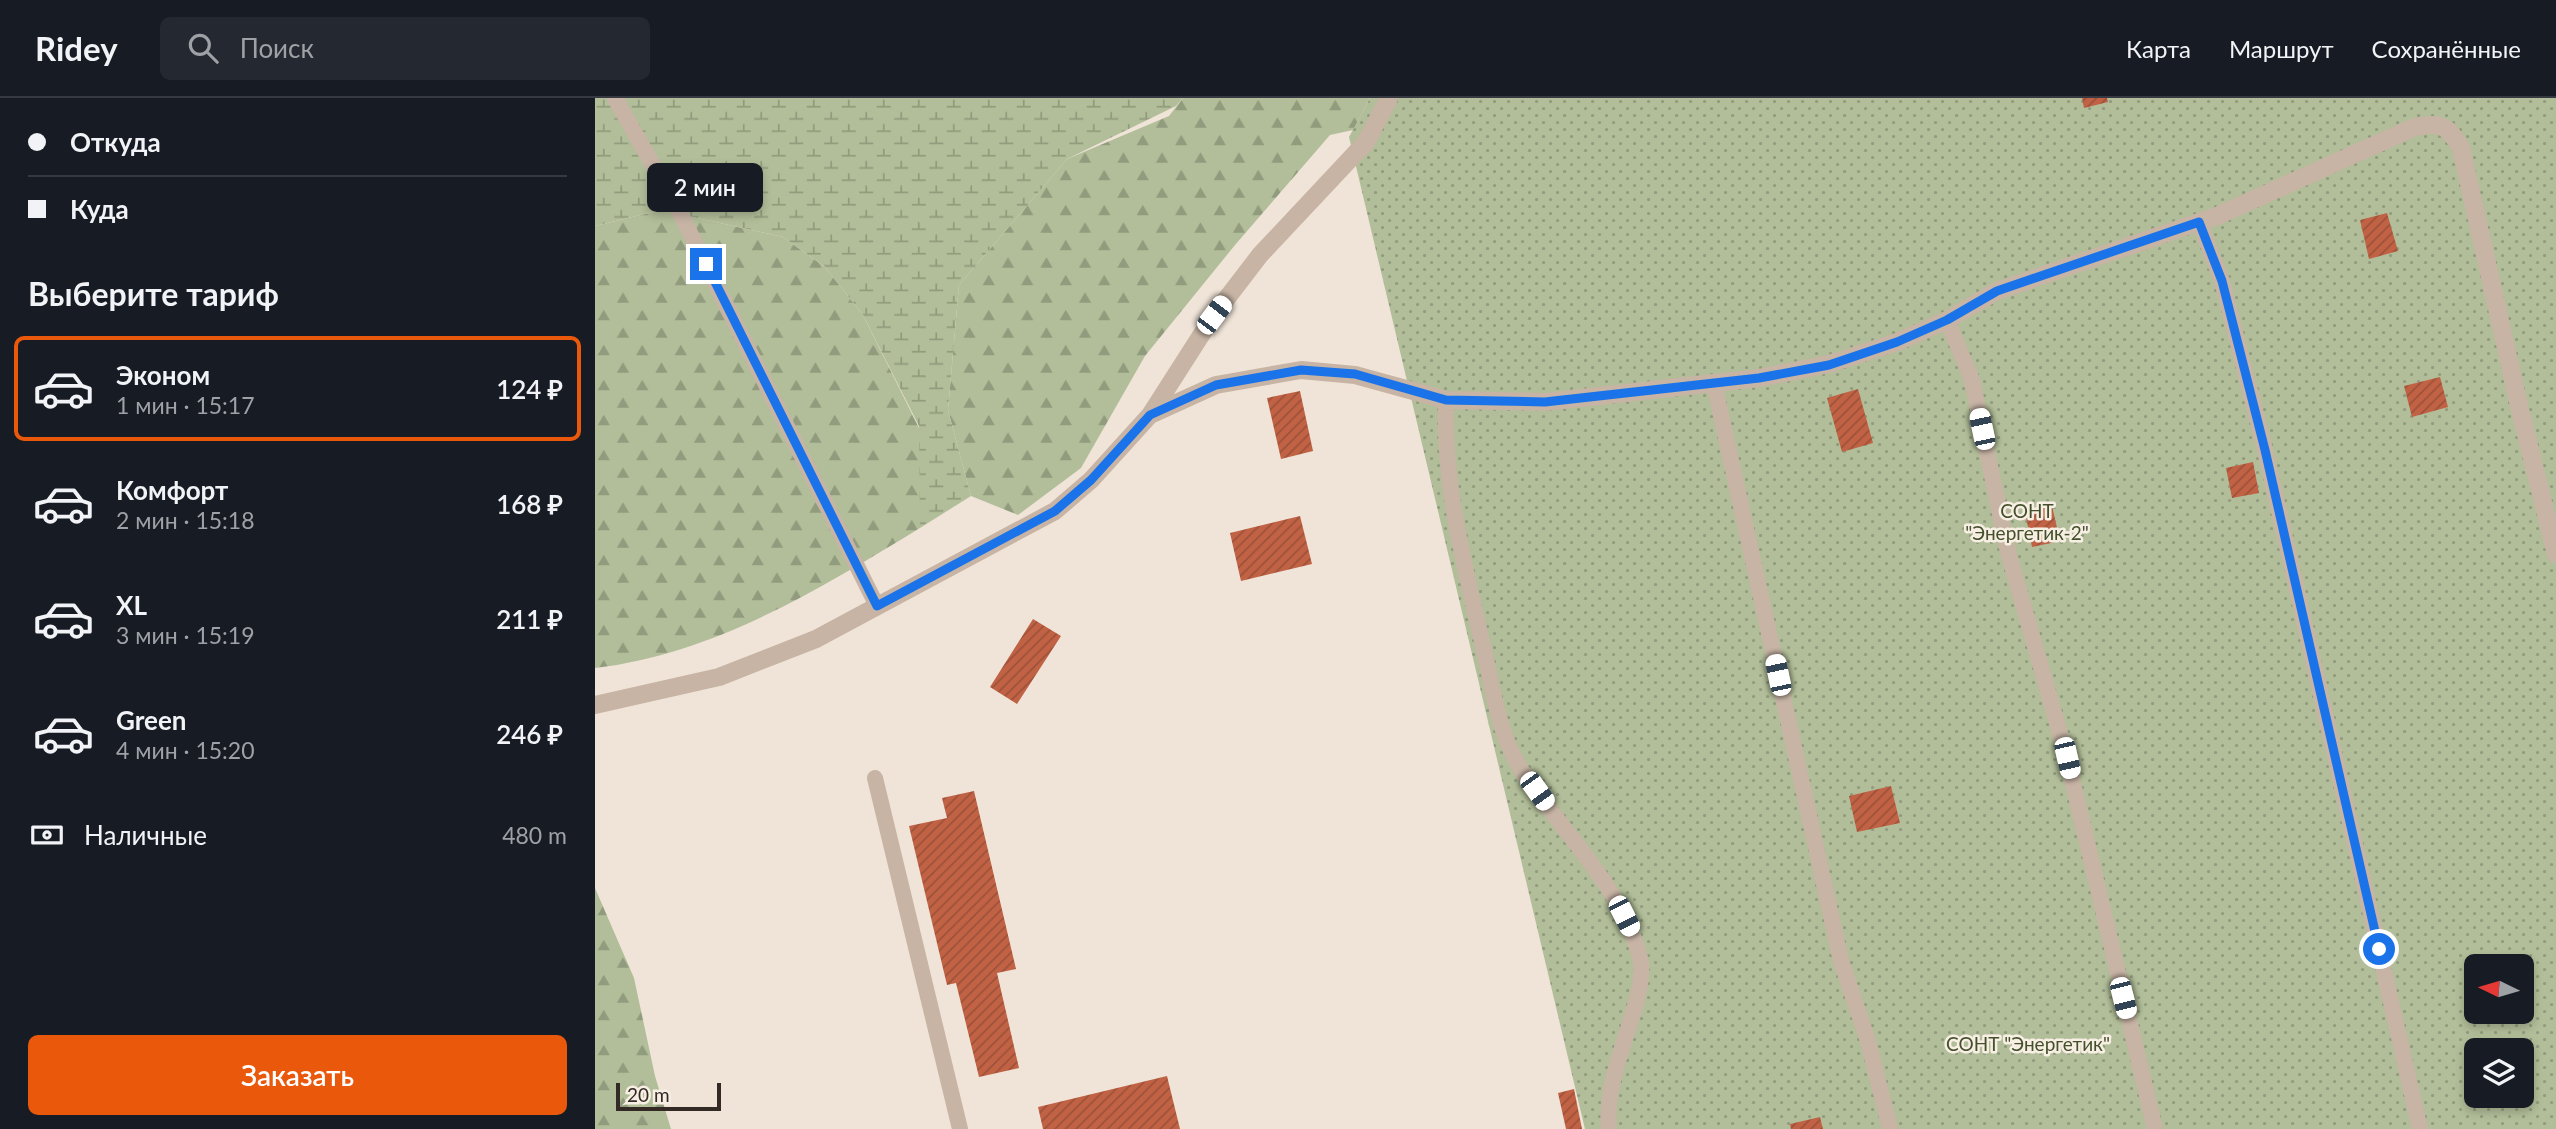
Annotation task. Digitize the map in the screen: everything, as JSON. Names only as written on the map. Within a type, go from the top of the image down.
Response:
[{"type":"street","points":[[595,705],[719,677],[816,639],[1055,511],[1091,480],[1150,415],[1214,315],[1260,255],[1367,142],[1389,98]]},
{"type":"street","points":[[1150,415],[1216,385],[1301,370],[1355,374],[1446,400],[1545,402],[1759,378],[1829,365],[1897,342],[1947,320],[1997,291],[2199,222],[2415,127],[2436,123],[2450,130],[2461,148],[2520,410],[2556,554]]},
{"type":"lane","points":[[615,98],[681,215],[877,606]]},
{"type":"lane","points":[[2199,222],[2222,281],[2265,450],[2420,1129]]},
{"type":"lane","points":[[1947,320],[1972,380],[2008,552],[2067,758],[2155,1129]]},
{"type":"lane","points":[[1714,383],[1841,961],[1868,1041],[1890,1129]]},
{"type":"lane","points":[[1446,400],[1445,442],[1455,521],[1503,734],[1521,770],[1616,901],[1632,932],[1641,962],[1639,992],[1613,1085],[1609,1129]]},
{"type":"lane","points":[[875,778],[960,1129]]},
{"type":"green space","points":[[595,98],[1183,98],[1176,106],[1067,159],[959,285],[948,410],[971,496],[920,528],[919,426],[863,315],[825,267],[783,237],[661,210],[595,226]]},
{"type":"green space","points":[[1183,98],[1370,98],[1353,130],[1330,135],[1235,245],[1145,356],[1081,468],[1018,515],[971,496],[948,410],[959,285],[1067,159],[1169,116]]},
{"type":"green space","name":"СОНТ \"Энергетик-2\"","points":[[1370,98],[2556,98],[2556,1129],[1585,1129],[1349,137]]},
{"type":"green space","points":[[661,210],[783,237],[825,267],[863,315],[923,436],[920,528],[844,574],[765,616],[724,634],[682,649],[595,668],[595,226]]},
{"type":"green space","points":[[595,888],[634,978],[655,1076],[671,1129],[595,1129]]},
{"type":"building","points":[[2082,98],[2107,98],[2108,102],[2084,108]]},
{"type":"building","points":[[2387,213],[2398,251],[2369,259],[2360,220]]},
{"type":"building","points":[[2440,377],[2448,407],[2412,417],[2404,386]]},
{"type":"building","points":[[1858,389],[1873,443],[1842,452],[1827,398]]},
{"type":"building","points":[[1300,391],[1313,451],[1281,459],[1267,398]]},
{"type":"building","points":[[2253,462],[2259,493],[2232,498],[2226,468]]},
{"type":"building","points":[[2052,506],[2060,541],[2032,547],[2025,512]]},
{"type":"building","points":[[1300,516],[1312,564],[1241,581],[1230,533]]},
{"type":"building","points":[[1033,619],[1061,636],[1017,704],[990,687]]},
{"type":"building","points":[[1891,786],[1900,823],[1857,832],[1849,796]]},
{"type":"building","points":[[974,791],[1016,969],[997,973],[1019,1068],[979,1077],[956,983],[947,985],[909,826],[947,818],[942,798]]},
{"type":"building","points":[[1167,1076],[1180,1129],[1043,1129],[1038,1107]]},
{"type":"building","points":[[1574,1089],[1582,1129],[1566,1129],[1558,1093]]},
{"type":"building","points":[[1820,1117],[1823,1129],[1791,1129],[1790,1124]]},
{"type":"route","points":[[706,264],[877,606],[1055,511],[1091,480],[1150,415],[1216,385],[1301,370],[1355,374],[1446,400],[1545,402],[1759,378],[1829,365],[1897,342],[1947,320],[1997,291],[2199,222],[2222,281],[2265,450],[2379,949]]},
{"type":"park label","name":"СОНТ \"Энергетик\"","points":[[2028,1043]]}]
